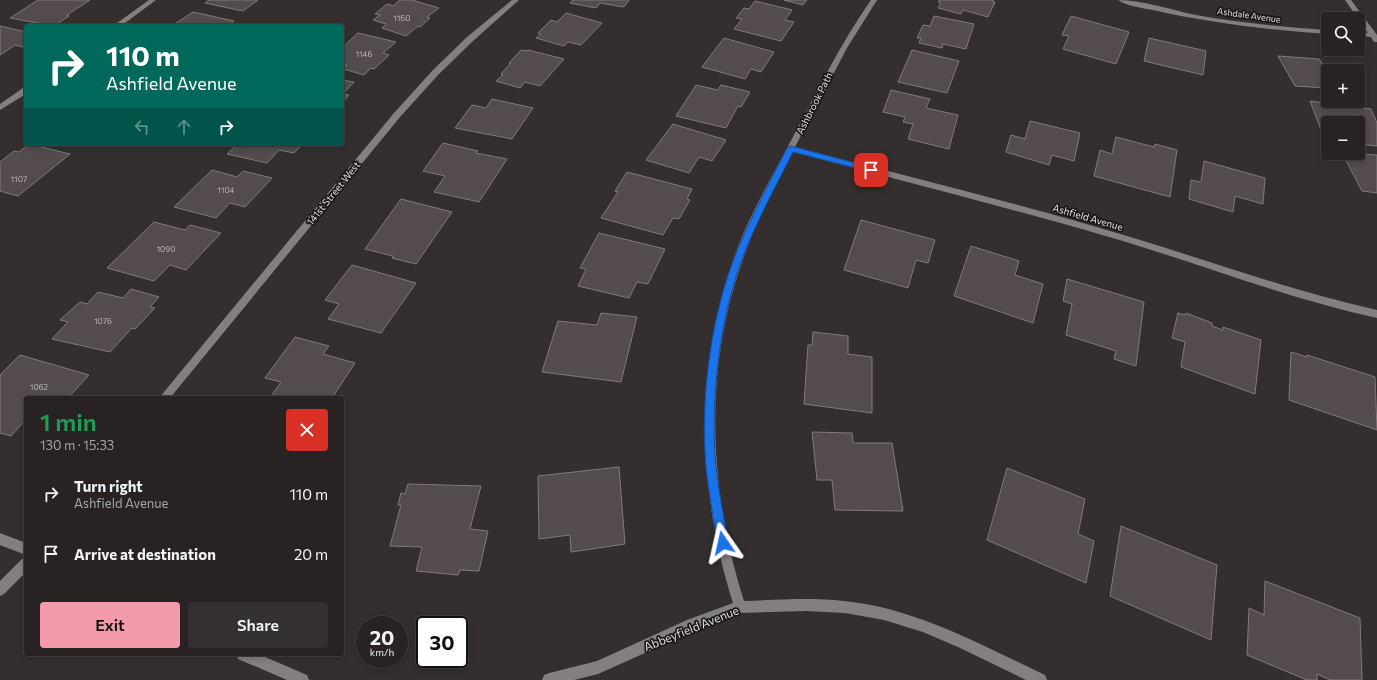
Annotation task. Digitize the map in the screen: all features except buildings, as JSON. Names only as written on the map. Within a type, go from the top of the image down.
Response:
[{"type":"street","points":[[119,24],[153,0]]},
{"type":"street","name":"141st Street West","points":[[166,396],[397,115],[436,72],[464,45],[516,0]]},
{"type":"street","name":"Ashbrook Path","points":[[740,607],[720,532],[712,476],[710,429],[712,379],[726,297],[738,261],[760,210],[841,50],[874,0]]},
{"type":"street","name":"Ashdale Avenue","points":[[1121,0],[1185,15],[1275,29],[1321,32]]},
{"type":"street","points":[[1348,0],[1375,38]]},
{"type":"street","points":[[1365,36],[1375,38]]},
{"type":"street","points":[[0,108],[24,91]]},
{"type":"street","name":"Ashfield Avenue","points":[[791,148],[1053,218],[1126,239],[1332,304],[1377,314]]},
{"type":"street","points":[[0,539],[24,548]]},
{"type":"street","points":[[0,590],[24,565]]},
{"type":"street","name":"Abbeyfield Avenue","points":[[549,680],[598,668],[692,625],[740,607],[806,604],[845,607],[884,614],[930,629],[962,642],[1040,680]]},
{"type":"street","points":[[248,656],[302,680]]},
{"type":"route","points":[[723,543],[712,476],[710,429],[712,379],[726,297],[738,261],[760,210],[791,148],[871,170]]}]
